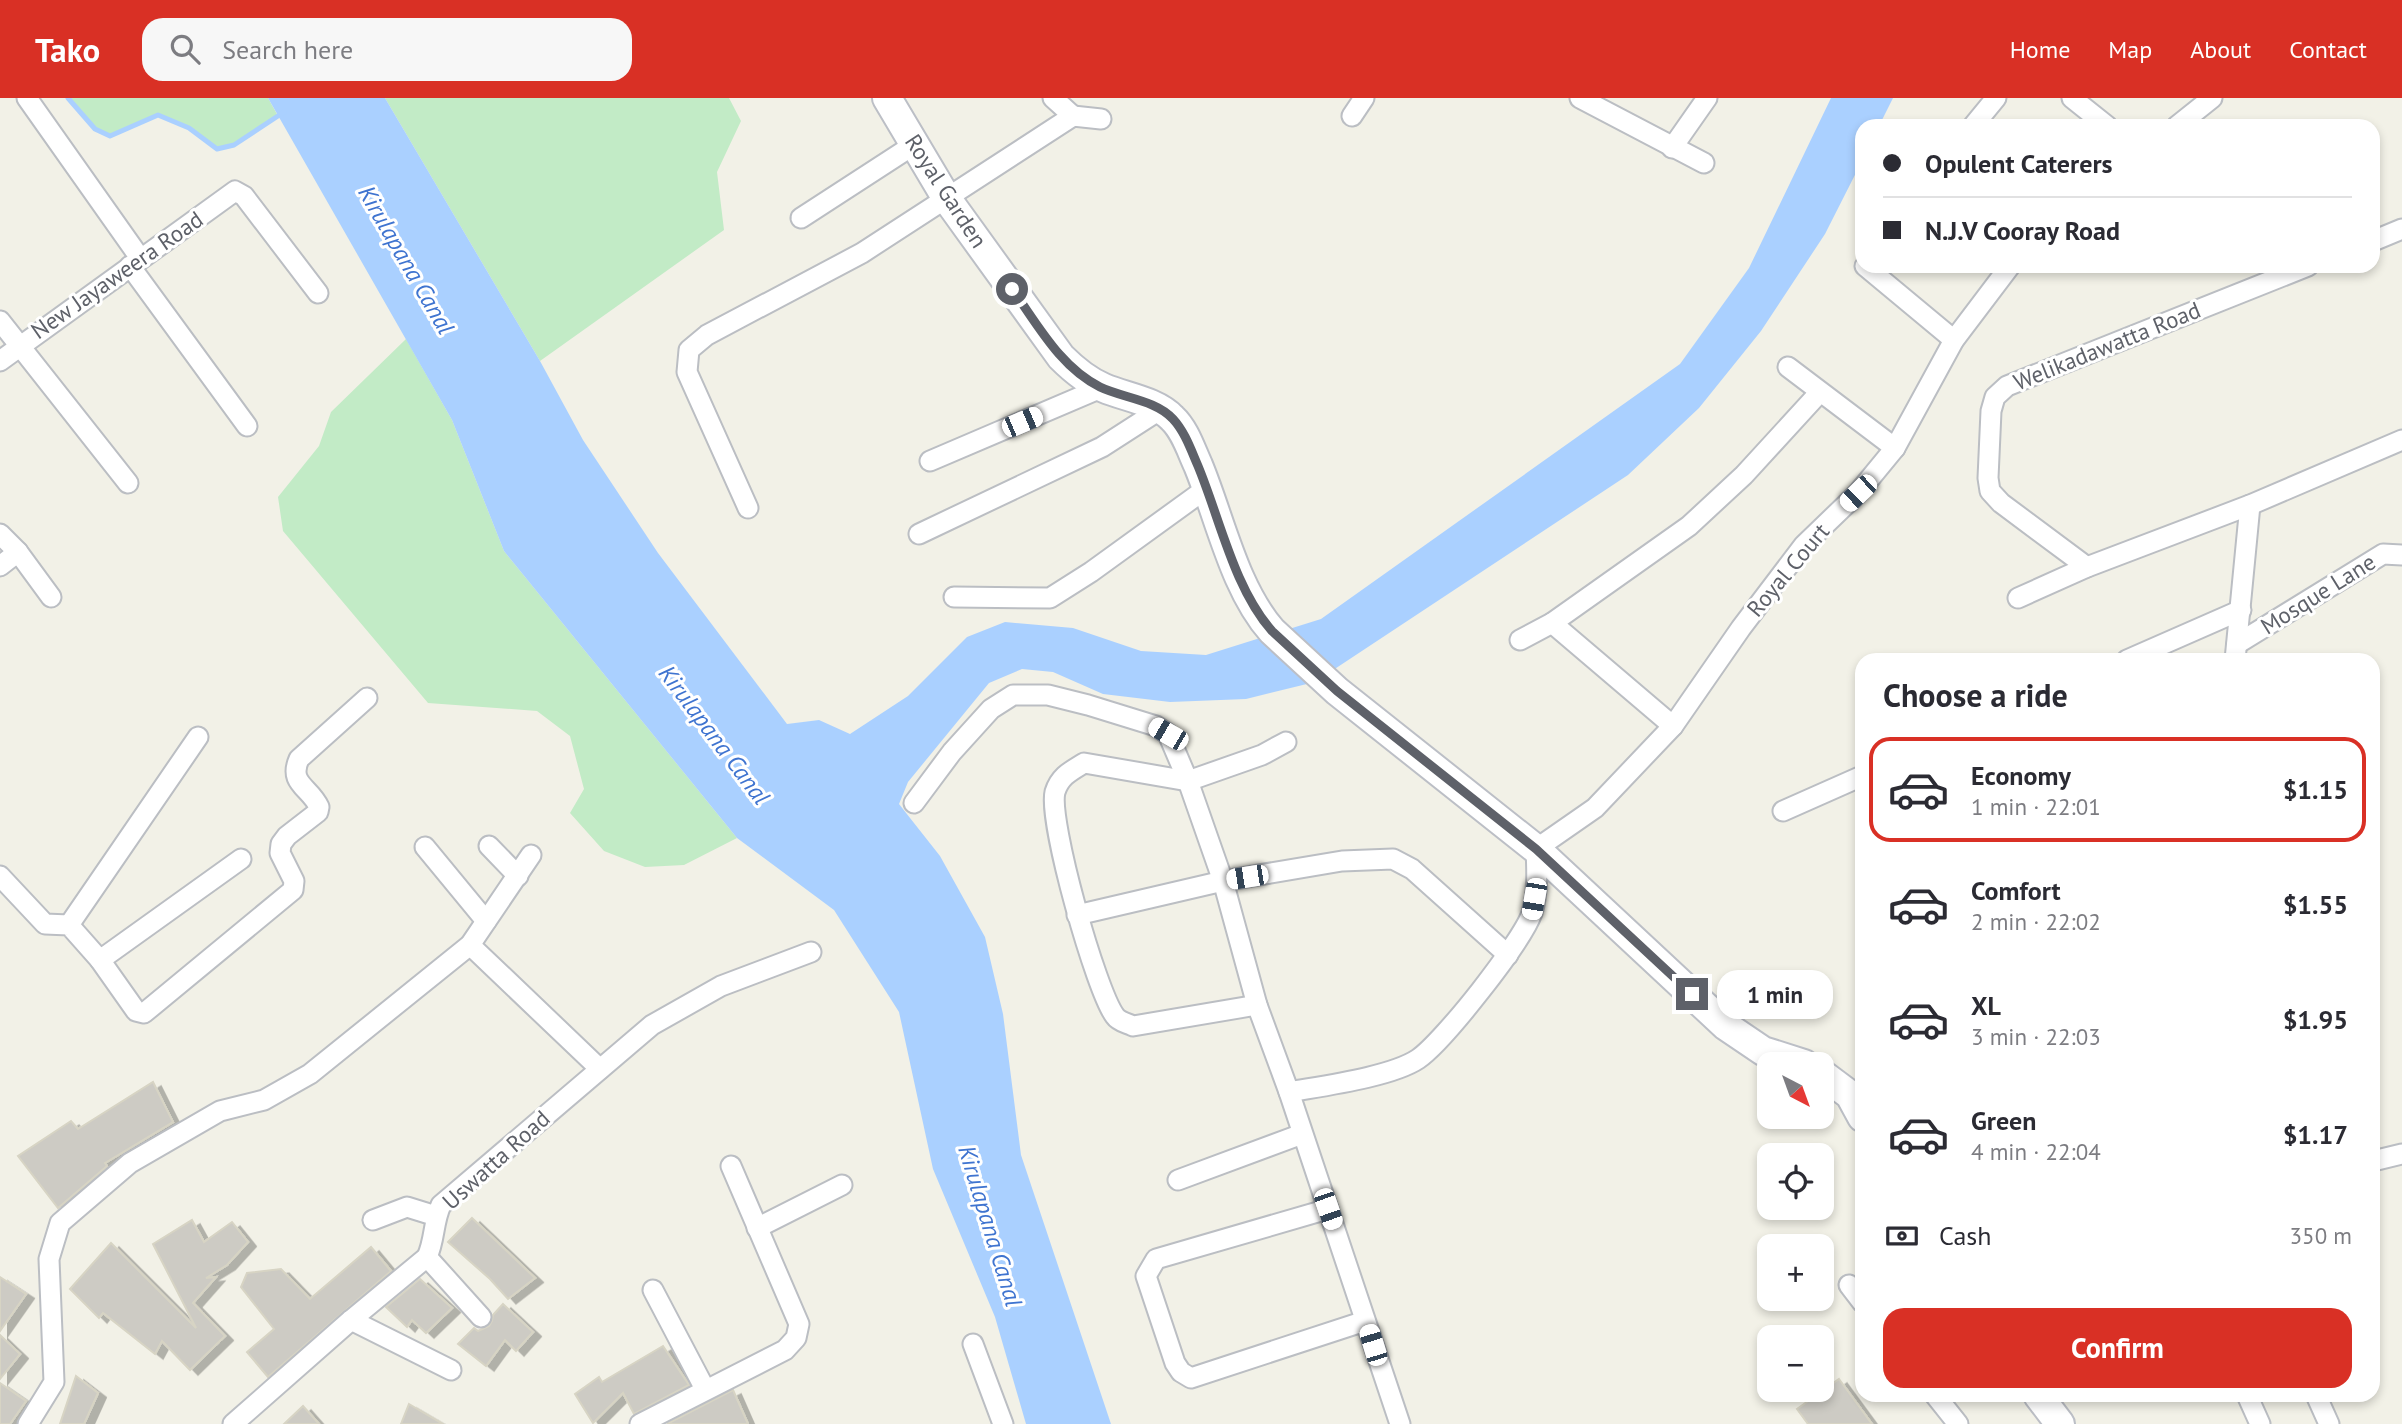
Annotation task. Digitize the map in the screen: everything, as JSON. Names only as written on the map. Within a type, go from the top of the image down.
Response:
[{"type":"street","points":[[26,98],[247,426]]},
{"type":"street","name":"Royal Garden","points":[[887,98],[947,199],[1061,357],[1079,375],[1101,388],[1161,410],[1173,419],[1186,439],[1207,488],[1233,565],[1272,631],[1337,691],[1536,849],[1726,1026],[1766,1052]]},
{"type":"street","points":[[1053,98],[1073,116],[1101,119]]},
{"type":"street","points":[[1352,116],[1364,98]]},
{"type":"street","points":[[1580,98],[1704,163]]},
{"type":"street","points":[[1672,148],[1707,98]]},
{"type":"street","points":[[1979,119],[1996,98]]},
{"type":"street","points":[[2072,98],[2098,119]]},
{"type":"street","points":[[2186,119],[2212,98]]},
{"type":"street","points":[[748,508],[687,372],[690,350],[707,335],[862,253],[1073,116]]},
{"type":"street","points":[[801,218],[915,144]]},
{"type":"street","name":"New Jayaweera Road","points":[[0,361],[235,191],[244,196],[318,293]]},
{"type":"street","points":[[2380,238],[2402,229]]},
{"type":"street","points":[[1874,273],[1954,340]]},
{"type":"street","name":"Royal Court","points":[[1536,849],[1595,808],[1673,726],[1741,628],[1804,545],[1858,493],[1895,449],[1954,340],[2005,273]]},
{"type":"street","name":"Welikadawatta Road","points":[[2087,567],[2001,503],[1990,491],[1988,478],[1991,411],[1995,397],[2007,386],[2290,273]]},
{"type":"street","points":[[0,321],[128,483]]},
{"type":"street","points":[[1788,367],[1895,449]]},
{"type":"street","points":[[930,461],[1101,388]]},
{"type":"street","points":[[1520,640],[1552,623],[1689,526],[1744,475],[1820,392]]},
{"type":"street","points":[[919,534],[1102,447],[1161,410]]},
{"type":"street","points":[[2018,598],[2087,567],[2250,505],[2402,440]]},
{"type":"street","points":[[954,597],[1050,598],[1091,572],[1207,488]]},
{"type":"street","points":[[2236,652],[2250,505]]},
{"type":"street","points":[[0,534],[18,552],[51,597]]},
{"type":"street","points":[[0,566],[18,552]]},
{"type":"street","name":"Mosque Lane","points":[[2236,652],[2383,554],[2402,555]]},
{"type":"street","points":[[2143,653],[2241,610]]},
{"type":"street","points":[[1552,623],[1673,726]]},
{"type":"street","points":[[914,803],[952,752],[990,709],[1013,695],[1048,695],[1088,705],[1156,726],[1168,734],[1188,781],[1223,881],[1257,1005],[1289,1092],[1400,1424]]},
{"type":"street","points":[[0,876],[45,924],[69,925],[100,960],[136,1011],[144,1013],[293,890],[294,881],[280,853],[281,844],[287,836],[318,812],[319,807],[296,779],[294,768],[299,759],[367,698]]},
{"type":"street","points":[[69,925],[198,737]]},
{"type":"street","points":[[1257,1005],[1133,1026],[1117,1019],[1103,993],[1077,915],[1057,824],[1055,794],[1063,775],[1084,762],[1188,781],[1262,755],[1286,742]]},
{"type":"street","points":[[1783,811],[1855,779]]},
{"type":"street","points":[[489,846],[518,876]]},
{"type":"street","points":[[425,847],[486,921]]},
{"type":"street","points":[[1289,1092],[1377,1075],[1417,1060],[1439,1040],[1508,955],[1531,914],[1537,884],[1536,849]]},
{"type":"street","points":[[27,1424],[54,1382],[49,1259],[60,1223],[130,1163],[220,1111],[264,1100],[310,1073],[470,945],[531,855]]},
{"type":"street","points":[[100,960],[241,859]]},
{"type":"street","points":[[1077,915],[1223,881],[1342,861],[1393,859],[1412,869],[1508,955]]},
{"type":"street","points":[[470,945],[600,1069]]},
{"type":"street","name":"Uswatta Road","points":[[427,1257],[432,1246],[436,1216],[442,1205],[652,1025],[721,986],[811,952]]},
{"type":"street","points":[[1834,1083],[1855,1098]]},
{"type":"street","points":[[1178,1180],[1302,1134]]},
{"type":"street","points":[[2380,1159],[2402,1154]]},
{"type":"street","points":[[639,1424],[785,1350],[796,1338],[799,1324],[731,1166]]},
{"type":"street","points":[[757,1228],[842,1185]]},
{"type":"street","points":[[373,1220],[407,1207],[436,1216]]},
{"type":"street","points":[[1328,1209],[1156,1259],[1146,1276],[1158,1314],[1175,1363],[1181,1373],[1191,1378],[1365,1321]]},
{"type":"street","points":[[233,1424],[427,1257],[481,1317]]},
{"type":"street","points":[[1849,1285],[1855,1293]]},
{"type":"street","points":[[653,1290],[705,1389]]},
{"type":"street","points":[[351,1320],[451,1370]]},
{"type":"street","points":[[973,1344],[1003,1424]]},
{"type":"street","points":[[1941,1402],[1958,1424]]},
{"type":"street","points":[[2250,1402],[2260,1424]]},
{"type":"street","points":[[2319,1402],[2329,1424]]},
{"type":"green space","points":[[68,98],[268,98],[278,116],[234,145],[217,149],[189,128],[158,115],[110,136],[95,129]]},
{"type":"green space","points":[[385,98],[729,98],[741,121],[717,172],[724,230],[540,361]]},
{"type":"green space","points":[[406,339],[452,420],[504,551],[737,838],[684,865],[645,867],[604,851],[570,813],[584,789],[570,736],[537,711],[428,703],[283,531],[278,497],[319,446],[331,412]]},
{"type":"water","name":"Kirulapana Canal","points":[[268,98],[385,98],[540,361],[583,440],[658,553],[787,724],[819,720],[850,734],[908,696],[967,637],[1005,622],[1073,628],[1141,651],[1206,655],[1321,619],[1680,364],[1749,268],[1831,98],[1893,98],[1882,119],[1855,119],[1855,175],[1825,234],[1761,331],[1699,408],[1628,475],[1315,682],[1246,699],[1170,702],[1103,694],[1053,672],[1022,669],[989,683],[908,782],[899,804],[940,856],[985,937],[1003,1014],[1021,1155],[1111,1424],[1026,1424],[995,1317],[933,1169],[899,1012],[834,910],[737,838],[504,551],[452,420]]},
{"type":"building","points":[[153,1082],[173,1122],[105,1163],[107,1166],[58,1208],[18,1156],[71,1121],[78,1129]]},
{"type":"building","points":[[472,1218],[535,1278],[508,1299],[490,1279],[448,1242]]},
{"type":"building","points":[[192,1220],[204,1242],[232,1222],[248,1242],[227,1265],[206,1278],[216,1277],[193,1303],[225,1336],[190,1370],[162,1341],[155,1354],[103,1313],[99,1318],[70,1289],[111,1243],[196,1328],[153,1244]]},
{"type":"building","points":[[371,1247],[391,1271],[268,1377],[247,1352],[274,1329],[241,1287],[247,1273],[281,1269],[310,1299]]},
{"type":"building","points":[[0,1277],[26,1294],[0,1331]]},
{"type":"building","points":[[420,1279],[452,1308],[426,1333],[412,1320],[407,1327],[386,1307]]},
{"type":"building","points":[[503,1304],[533,1332],[516,1351],[505,1340],[486,1366],[458,1344],[474,1328],[478,1331],[489,1326],[493,1315]]},
{"type":"building","points":[[0,1335],[20,1354],[0,1379]]},
{"type":"building","points":[[663,1346],[689,1385],[634,1414],[623,1393],[593,1423],[575,1394],[599,1377],[602,1382]]},
{"type":"building","points":[[76,1376],[98,1393],[84,1424],[60,1424]]},
{"type":"building","points":[[1839,1379],[1872,1424],[1808,1424],[1797,1409],[1807,1402],[1834,1402],[1834,1383]]},
{"type":"building","points":[[0,1383],[26,1401],[10,1424],[0,1424]]},
{"type":"building","points":[[733,1390],[748,1424],[667,1424]]},
{"type":"building","points":[[409,1404],[443,1424],[401,1424]]},
{"type":"building","points":[[303,1406],[319,1424],[284,1424]]},
{"type":"waterway","points":[[68,98],[95,129],[110,136],[158,115],[189,128],[217,149],[234,145],[284,112]]},
{"type":"route","points":[[1012,289],[1061,357],[1079,375],[1101,388],[1161,410],[1173,419],[1186,439],[1207,488],[1233,565],[1272,631],[1337,691],[1536,849],[1692,994]]}]
